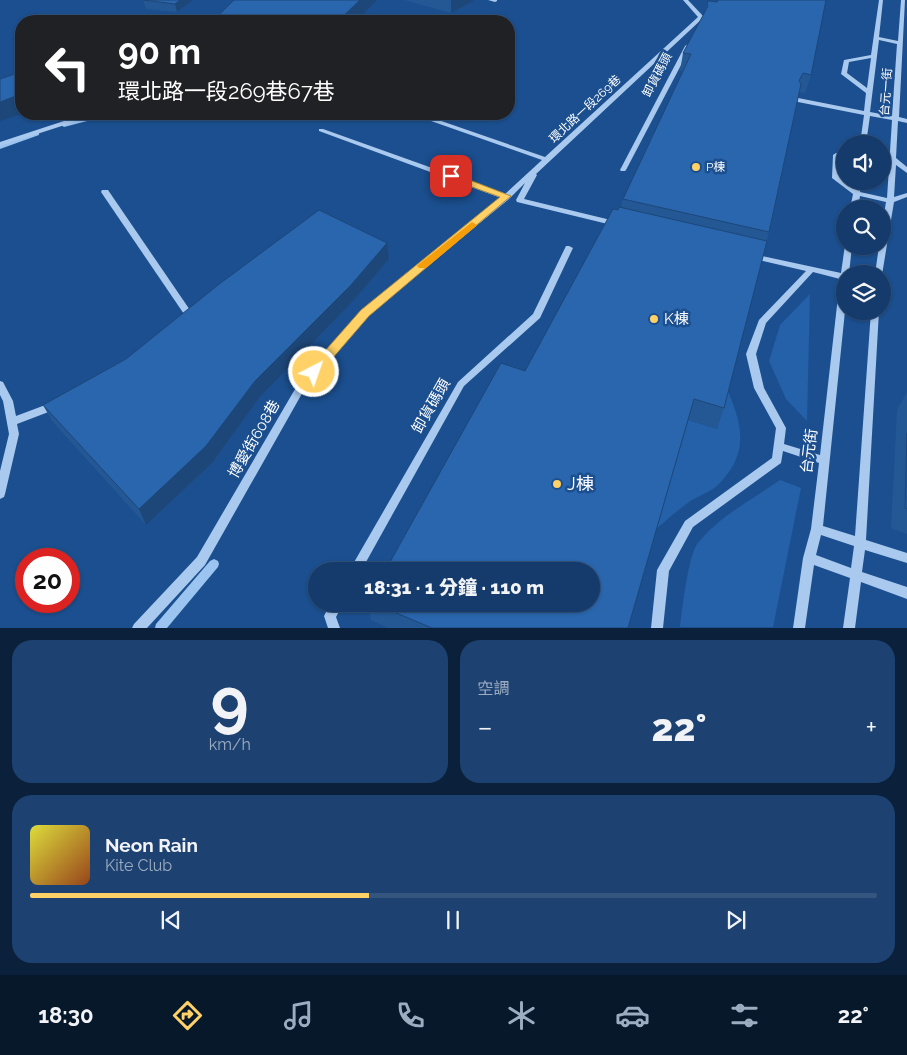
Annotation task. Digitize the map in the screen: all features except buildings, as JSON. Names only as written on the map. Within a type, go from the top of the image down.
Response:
[{"type":"street","points":[[685,0],[701,17],[697,21],[700,22],[696,31]]},
{"type":"street","name":"台元一街","points":[[864,135],[881,0]]},
{"type":"street","name":"台元一街","points":[[890,200],[903,0]]},
{"type":"street","name":"環北路一段269巷","points":[[433,120],[547,160],[697,21]]},
{"type":"street","points":[[876,38],[900,43]]},
{"type":"street","name":"卸貨碼頭","points":[[623,170],[692,39]]},
{"type":"street","points":[[870,93],[844,74],[846,61],[874,56]]},
{"type":"street","points":[[798,100],[907,121]]},
{"type":"street","points":[[0,144],[73,120]]},
{"type":"street","points":[[320,130],[506,196]]},
{"type":"street","points":[[892,158],[907,171]]},
{"type":"street","name":"博愛街608巷","points":[[138,628],[201,561],[301,387],[365,313],[547,160]]},
{"type":"street","points":[[536,170],[520,200],[621,225]]},
{"type":"street","points":[[852,190],[856,193],[882,200]]},
{"type":"street","points":[[855,200],[856,190]]},
{"type":"street","points":[[105,192],[185,317],[197,308]]},
{"type":"street","points":[[891,202],[907,195]]},
{"type":"street","name":"卸貨碼頭","points":[[360,562],[461,384],[537,316],[569,248]]},
{"type":"street","points":[[744,254],[836,275]]},
{"type":"street","points":[[657,628],[663,570],[689,524],[777,460],[780,428],[759,388],[750,354],[762,322],[811,270]]},
{"type":"street","name":"台元街","points":[[799,628],[809,558],[817,529],[839,320]]},
{"type":"street","points":[[0,385],[8,401],[14,434],[0,494]]},
{"type":"street","points":[[12,422],[66,401]]},
{"type":"street","points":[[817,529],[907,558]]},
{"type":"street","points":[[849,628],[854,575],[860,543]]},
{"type":"street","points":[[809,558],[907,593]]},
{"type":"street","points":[[332,612],[330,616],[334,628]]},
{"type":"lane","points":[[860,543],[874,320]]},
{"type":"lane","points":[[779,446],[824,460]]},
{"type":"shaded area","points":[[810,294],[807,421],[786,399],[769,361],[780,325]]},
{"type":"shaded area","points":[[727,389],[737,415],[740,439],[739,450],[729,473],[710,491],[692,500],[656,529],[688,420],[717,429]]},
{"type":"shaded area","points":[[780,480],[801,488],[773,627],[680,627],[688,571],[697,544],[705,534],[725,517]]},
{"type":"waterway","points":[[64,125],[85,120]]},
{"type":"waterway","points":[[0,147],[37,134]]},
{"type":"waterway","points":[[160,628],[214,564]]},
{"type":"slow traffic","points":[[422,266],[472,225]]},
{"type":"place","name":"P棟","points":[[696,167]]},
{"type":"place","name":"K棟","points":[[654,319]]},
{"type":"place","name":"J棟","points":[[557,484]]},
{"type":"route","points":[[314,372],[365,313],[506,196],[451,176]]}]
